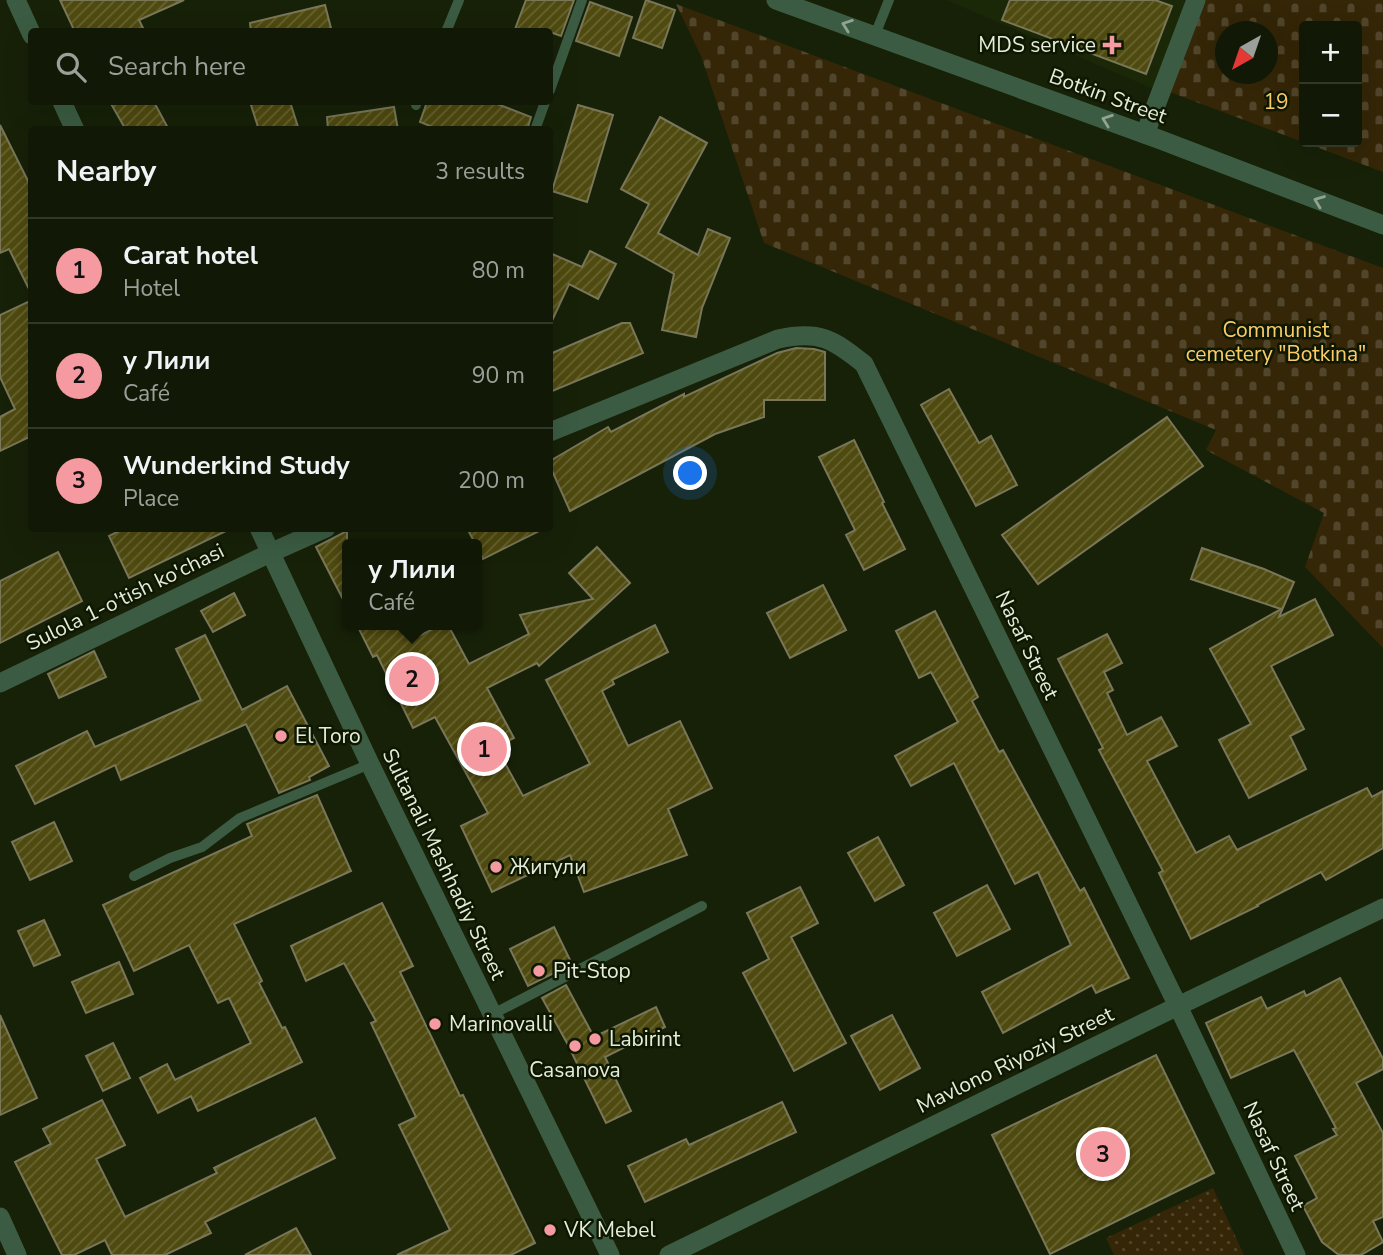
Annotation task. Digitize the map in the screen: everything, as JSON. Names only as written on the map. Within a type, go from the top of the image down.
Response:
[{"type":"street","points":[[16,0],[29,28]]},
{"type":"street","name":"Botkin Street","points":[[776,0],[1144,134],[1383,225]]},
{"type":"street","points":[[1144,134],[1196,0]]},
{"type":"street","points":[[63,105],[73,126]]},
{"type":"street","name":"Nasaf Street","points":[[553,431],[778,339],[804,334],[839,344],[864,364],[1178,1006],[1296,1255]]},
{"type":"street","name":"Sultаnali Mashhadiy Street","points":[[261,532],[370,764],[610,1255]]},
{"type":"street","points":[[270,553],[317,532]]},
{"type":"street","name":"Sulola 1-o'tish ko'chasi","points":[[0,683],[270,553]]},
{"type":"street","name":"Mavlono Riyoziy Street","points":[[668,1255],[1383,908]]},
{"type":"street","points":[[0,1217],[17,1255]]},
{"type":"lane","points":[[448,28],[459,0]]},
{"type":"lane","points":[[553,82],[582,0]]},
{"type":"lane","points":[[875,35],[889,0]]},
{"type":"lane","points":[[536,126],[544,105]]},
{"type":"lane","points":[[134,876],[202,846],[240,818],[370,764]]},
{"type":"lane","points":[[493,1014],[702,906]]},
{"type":"shaded area","name":"MDS service","points":[[946,0],[1193,0],[1156,90]]},
{"type":"green space","name":"19","points":[[1205,0],[1383,0],[1383,172],[1316,147],[1362,147],[1362,21],[1299,21],[1299,140],[1167,91]]},
{"type":"green space","name":"Communist cemetery \"Botkina\"","points":[[676,4],[1383,268],[1383,648],[1305,567],[1324,513],[1206,450],[1216,430],[764,243],[701,56]]},
{"type":"green space","points":[[1213,1188],[1244,1255],[1114,1255],[1106,1238]]},
{"type":"building","points":[[60,0],[184,0],[139,20],[143,28],[73,28]]},
{"type":"building","points":[[526,0],[574,0],[561,36],[553,33],[553,28],[516,28]]},
{"type":"building","points":[[646,0],[675,10],[662,48],[633,38]]},
{"type":"building","name":"MDS service","points":[[1010,0],[1155,0],[1172,6],[1146,74],[1002,20]]},
{"type":"building","points":[[590,2],[632,17],[619,56],[576,41]]},
{"type":"building","points":[[325,5],[331,28],[251,28],[250,23]]},
{"type":"building","points":[[112,105],[156,105],[167,126],[124,126]]},
{"type":"building","points":[[251,105],[291,105],[298,126],[258,126]]},
{"type":"building","points":[[426,105],[500,105],[531,117],[528,126],[430,126],[420,122]]},
{"type":"building","points":[[578,105],[613,115],[587,202],[553,191]]},
{"type":"building","points":[[394,107],[397,126],[328,126],[327,117]]},
{"type":"building","points":[[660,117],[707,143],[658,233],[698,255],[708,229],[730,238],[702,308],[696,337],[662,330],[674,274],[626,247],[649,204],[621,189]]},
{"type":"building","points":[[0,125],[28,181],[28,287],[9,249],[0,253]]},
{"type":"building","points":[[590,251],[616,264],[598,299],[569,284],[553,319],[553,254],[582,267]]},
{"type":"building","points":[[28,302],[28,437],[0,451],[0,417],[15,409],[0,377],[0,315]]},
{"type":"building","points":[[622,323],[630,323],[643,353],[553,391],[553,353]]},
{"type":"building","points":[[796,348],[825,352],[825,400],[764,400],[764,417],[715,434],[570,511],[553,473],[553,459],[608,427],[611,432],[684,394],[684,397],[777,353]]},
{"type":"building","points":[[949,389],[979,443],[991,436],[1017,485],[976,506],[921,405]]},
{"type":"building","points":[[1167,417],[1203,466],[1038,584],[1002,535]]},
{"type":"building","points":[[854,440],[905,549],[864,570],[846,535],[855,530],[819,457]]},
{"type":"building","points":[[117,532],[224,532],[129,578],[109,536]]},
{"type":"building","points":[[347,532],[347,539],[342,539],[342,597],[316,547]]},
{"type":"building","points":[[469,532],[537,532],[483,559],[482,539],[473,539]]},
{"type":"building","points":[[597,547],[630,583],[539,666],[537,663],[487,688],[514,738],[496,747],[523,796],[590,764],[546,680],[655,625],[668,652],[612,680],[614,684],[602,691],[628,746],[680,721],[712,788],[668,809],[687,855],[584,892],[570,855],[492,892],[461,826],[488,813],[435,717],[413,728],[377,655],[373,657],[360,630],[416,630],[419,636],[431,630],[451,630],[469,664],[529,634],[520,615],[593,599],[569,573]]},
{"type":"building","points":[[1202,548],[1294,582],[1279,617],[1315,599],[1333,635],[1271,666],[1304,729],[1290,736],[1306,769],[1249,798],[1219,740],[1251,724],[1210,649],[1281,609],[1191,579]]},
{"type":"building","points":[[58,552],[82,601],[0,643],[0,581]]},
{"type":"building","points":[[823,585],[846,630],[790,658],[767,613]]},
{"type":"building","points":[[234,593],[245,615],[213,632],[201,611]]},
{"type":"building","points":[[935,611],[978,697],[972,701],[999,752],[1003,750],[1080,891],[1084,888],[1129,978],[1096,993],[1092,985],[1003,1033],[982,992],[1071,945],[1038,872],[1015,884],[954,763],[911,786],[895,756],[958,722],[931,672],[919,678],[896,631]]},
{"type":"building","points":[[1107,634],[1122,663],[1104,672],[1113,690],[1107,693],[1127,735],[1161,717],[1177,746],[1147,761],[1196,853],[1229,836],[1237,850],[1367,788],[1372,797],[1383,791],[1383,848],[1326,880],[1321,872],[1191,939],[1159,873],[1163,871],[1099,750],[1103,748],[1058,659]]},
{"type":"building","points":[[205,635],[242,710],[287,686],[329,766],[309,777],[310,780],[279,793],[246,724],[121,780],[115,765],[35,804],[16,766],[87,731],[95,747],[201,700],[176,649]]},
{"type":"building","points":[[94,651],[106,677],[59,698],[48,674]]},
{"type":"building","points":[[317,795],[351,871],[234,924],[262,981],[259,983],[302,1062],[198,1111],[191,1096],[158,1113],[140,1078],[167,1064],[175,1080],[251,1043],[229,998],[218,1003],[189,945],[134,971],[103,905],[252,836],[247,824]]},
{"type":"building","points":[[54,822],[72,861],[30,880],[12,842]]},
{"type":"building","points":[[878,837],[904,885],[875,901],[848,853]]},
{"type":"building","points":[[987,885],[1010,929],[957,956],[934,913]]},
{"type":"building","points":[[800,887],[818,923],[791,937],[846,1043],[794,1071],[743,973],[769,959],[747,913]]},
{"type":"building","points":[[382,903],[413,966],[400,972],[535,1243],[511,1255],[397,1255],[450,1230],[399,1125],[416,1117],[371,1023],[376,1021],[344,963],[306,981],[291,946]]},
{"type":"building","points":[[44,920],[60,955],[34,966],[18,931]]},
{"type":"building","points":[[554,927],[572,964],[528,986],[510,949]]},
{"type":"building","points":[[119,962],[133,994],[86,1013],[72,982]]},
{"type":"building","points":[[1340,978],[1383,1059],[1383,1069],[1356,1083],[1383,1133],[1383,1217],[1373,1221],[1383,1242],[1361,1255],[1339,1255],[1322,1242],[1303,1206],[1317,1198],[1295,1156],[1337,1135],[1333,1129],[1336,1128],[1294,1050],[1231,1078],[1206,1023],[1261,997],[1267,1009],[1304,991],[1306,996]]},
{"type":"building","points":[[566,985],[594,1037],[656,1007],[665,1027],[605,1057],[631,1111],[606,1123],[542,998]]},
{"type":"building","points":[[0,1015],[37,1098],[0,1115]]},
{"type":"building","points":[[892,1015],[920,1068],[880,1090],[851,1036]]},
{"type":"building","points":[[113,1043],[130,1078],[103,1091],[86,1056]]},
{"type":"building","points":[[1156,1055],[1214,1173],[1050,1254],[992,1135]]},
{"type":"building","points":[[102,1100],[125,1145],[96,1159],[125,1217],[217,1173],[214,1168],[315,1118],[335,1158],[205,1222],[211,1233],[165,1255],[112,1255],[105,1240],[74,1255],[62,1255],[15,1162],[51,1144],[43,1129]]},
{"type":"building","points":[[782,1102],[796,1132],[645,1202],[628,1166],[686,1139],[689,1145]]},
{"type":"building","points":[[296,1228],[311,1255],[245,1255]]},
{"type":"place","name":"MDS service","points":[[1112,45]]},
{"type":"place","name":"у Лили","points":[[412,679]]},
{"type":"place","name":"El Toro","points":[[281,736]]},
{"type":"place","name":"Carat hotel","points":[[484,749]]},
{"type":"place","name":"Жигули","points":[[496,867]]},
{"type":"place","name":"Pit-Stop","points":[[539,971]]},
{"type":"place","name":"Marinovalli","points":[[435,1024]]},
{"type":"place","name":"Labirint","points":[[595,1039]]},
{"type":"place","name":"Casanova","points":[[575,1046]]},
{"type":"place","name":"Wunderkind Study","points":[[1103,1154]]},
{"type":"place","name":"VK Mebel","points":[[550,1230]]}]
